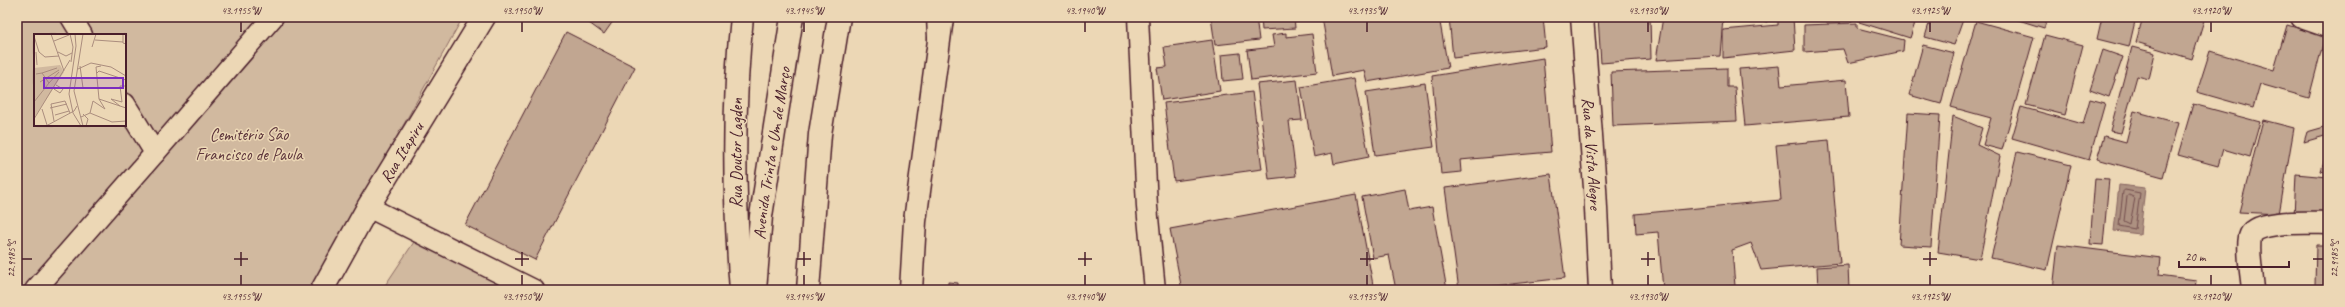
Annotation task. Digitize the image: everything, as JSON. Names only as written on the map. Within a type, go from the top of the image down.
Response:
[{"type":"main road","name":"Rua Itapiru","points":[[322,290],[368,206],[484,17]]},
{"type":"main road","name":"Rua Doutor Lagden","points":[[741,290],[734,206],[736,69],[742,17]]},
{"type":"main road","name":"Avenida Trinta e Um de Março","points":[[754,290],[761,216],[792,17]]},
{"type":"main road","points":[[808,290],[820,134],[839,17]]},
{"type":"main road","name":"Rua da Vista Alegre","points":[[1582,17],[1595,188],[1600,290]]},
{"type":"main road","points":[[2302,17],[2328,26]]},
{"type":"main road","points":[[911,290],[914,221],[940,24]]},
{"type":"main road","points":[[2253,290],[2250,236],[2255,229],[2262,226],[2328,222]]},
{"type":"lane","points":[[71,17],[81,34]]},
{"type":"lane","points":[[35,290],[273,17]]},
{"type":"lane","points":[[1138,17],[1147,206],[1156,290]]},
{"type":"lane","points":[[126,106],[155,153]]},
{"type":"lane","points":[[368,206],[534,290]]},
{"type":"green space","name":"Cemitério São Francisco de Paula","points":[[17,17],[463,17],[344,233],[308,290],[17,290]]},
{"type":"green space","points":[[418,236],[517,290],[382,290]]},
{"type":"water","points":[[2119,185],[2145,188],[2140,234],[2114,231]]},
{"type":"building","points":[[581,17],[616,17],[604,34]]},
{"type":"building","points":[[1211,17],[1256,17],[1259,40],[1215,45]]},
{"type":"building","points":[[1261,17],[1294,17],[1295,28],[1262,30]]},
{"type":"building","points":[[1322,17],[1439,17],[1448,68],[1367,82],[1364,70],[1332,76]]},
{"type":"building","points":[[1449,17],[1543,17],[1546,47],[1453,58]]},
{"type":"building","points":[[1598,17],[1650,17],[1651,59],[1601,63]]},
{"type":"building","points":[[1663,17],[1723,17],[1720,56],[1656,60]]},
{"type":"building","points":[[1747,17],[1769,17],[1767,22]]},
{"type":"building","points":[[1778,17],[1793,17],[1795,50],[1723,58],[1723,30],[1778,25]]},
{"type":"building","points":[[1806,17],[1854,17],[1852,21],[1805,19]]},
{"type":"building","points":[[1861,17],[1917,17],[1910,38],[1859,22]]},
{"type":"building","points":[[1931,17],[1964,17],[1954,45],[1925,37]]},
{"type":"building","points":[[2009,17],[2048,17],[2044,28]]},
{"type":"building","points":[[2102,17],[2136,17],[2129,47],[2097,39]]},
{"type":"building","points":[[2143,17],[2205,17],[2192,59],[2136,42]]},
{"type":"building","points":[[1976,21],[2034,37],[2002,150],[1983,145],[1991,118],[1951,107]]},
{"type":"building","points":[[1857,23],[1857,28],[1904,40],[1903,51],[1848,63],[1843,49],[1804,52],[1804,25]]},
{"type":"building","points":[[2287,25],[2325,36],[2309,98],[2260,84],[2253,108],[2197,92],[2210,51],[2274,70]]},
{"type":"building","points":[[566,32],[635,67],[535,260],[465,225]]},
{"type":"building","points":[[1286,33],[1286,37],[1312,34],[1317,72],[1251,80],[1247,50],[1274,47],[1272,35]]},
{"type":"building","points":[[2045,35],[2083,45],[2065,115],[2026,105]]},
{"type":"building","points":[[1212,40],[1220,91],[1162,100],[1157,68],[1167,67],[1164,47]]},
{"type":"building","points":[[1923,45],[1954,53],[1941,104],[1909,95]]},
{"type":"building","points":[[2132,47],[2155,53],[2149,79],[2137,76],[2121,133],[2110,131]]},
{"type":"building","points":[[2103,50],[2123,57],[2109,97],[2090,90]]},
{"type":"building","points":[[1240,53],[1243,79],[1223,81],[1221,55]]},
{"type":"building","points":[[1543,58],[1551,152],[1460,160],[1461,172],[1441,174],[1432,76]]},
{"type":"building","points":[[1779,66],[1781,86],[1846,80],[1849,117],[1745,126],[1739,69]]},
{"type":"building","points":[[1727,68],[1727,87],[1735,87],[1737,121],[1613,126],[1611,72]]},
{"type":"building","points":[[1354,78],[1369,157],[1334,164],[1332,153],[1314,157],[1301,87]]},
{"type":"building","points":[[1297,80],[1302,120],[1289,121],[1296,176],[1269,179],[1257,84]]},
{"type":"building","points":[[1425,83],[1434,147],[1375,155],[1366,92]]},
{"type":"building","points":[[1252,92],[1262,169],[1174,181],[1164,103]]},
{"type":"building","points":[[2090,99],[2105,103],[2089,160],[2012,138],[2021,107],[2083,124]]},
{"type":"building","points":[[2193,104],[2260,122],[2250,157],[2223,149],[2218,166],[2178,155]]},
{"type":"building","points":[[2134,111],[2178,123],[2163,177],[2097,159],[2104,136],[2126,142]]},
{"type":"building","points":[[1908,113],[1940,115],[1931,247],[1899,245]]},
{"type":"building","points":[[1953,116],[1982,128],[1977,145],[2000,156],[1980,259],[1938,252]]},
{"type":"building","points":[[2263,120],[2294,128],[2279,214],[2239,212]]},
{"type":"building","points":[[2328,126],[2328,135],[2304,142],[2307,132]]},
{"type":"building","points":[[1829,140],[1840,263],[1761,270],[1751,243],[1732,250],[1735,286],[1663,290],[1658,232],[1636,234],[1635,214],[1781,200],[1776,145]]},
{"type":"building","points":[[2328,148],[2328,173],[2321,171]]},
{"type":"building","points":[[2017,152],[2071,165],[2047,270],[1991,258]]},
{"type":"building","points":[[1551,174],[1565,278],[1459,290],[1445,188]]},
{"type":"building","points":[[2296,174],[2328,177],[2328,217],[2294,216]]},
{"type":"building","points":[[2095,178],[2109,179],[2103,245],[2090,244]]},
{"type":"building","points":[[1405,189],[1409,211],[1432,207],[1447,290],[1396,290],[1389,255],[1373,258],[1362,197]]},
{"type":"building","points":[[1356,195],[1374,290],[1182,290],[1170,229]]},
{"type":"building","points":[[2058,245],[2161,258],[2159,275],[2196,280],[2195,290],[2053,290]]},
{"type":"building","points":[[2316,245],[2328,245],[2328,286],[2315,286]]},
{"type":"building","points":[[1848,265],[1849,290],[1818,290],[1817,267]]},
{"type":"building","points":[[948,282],[958,283],[958,290],[948,290]]}]
